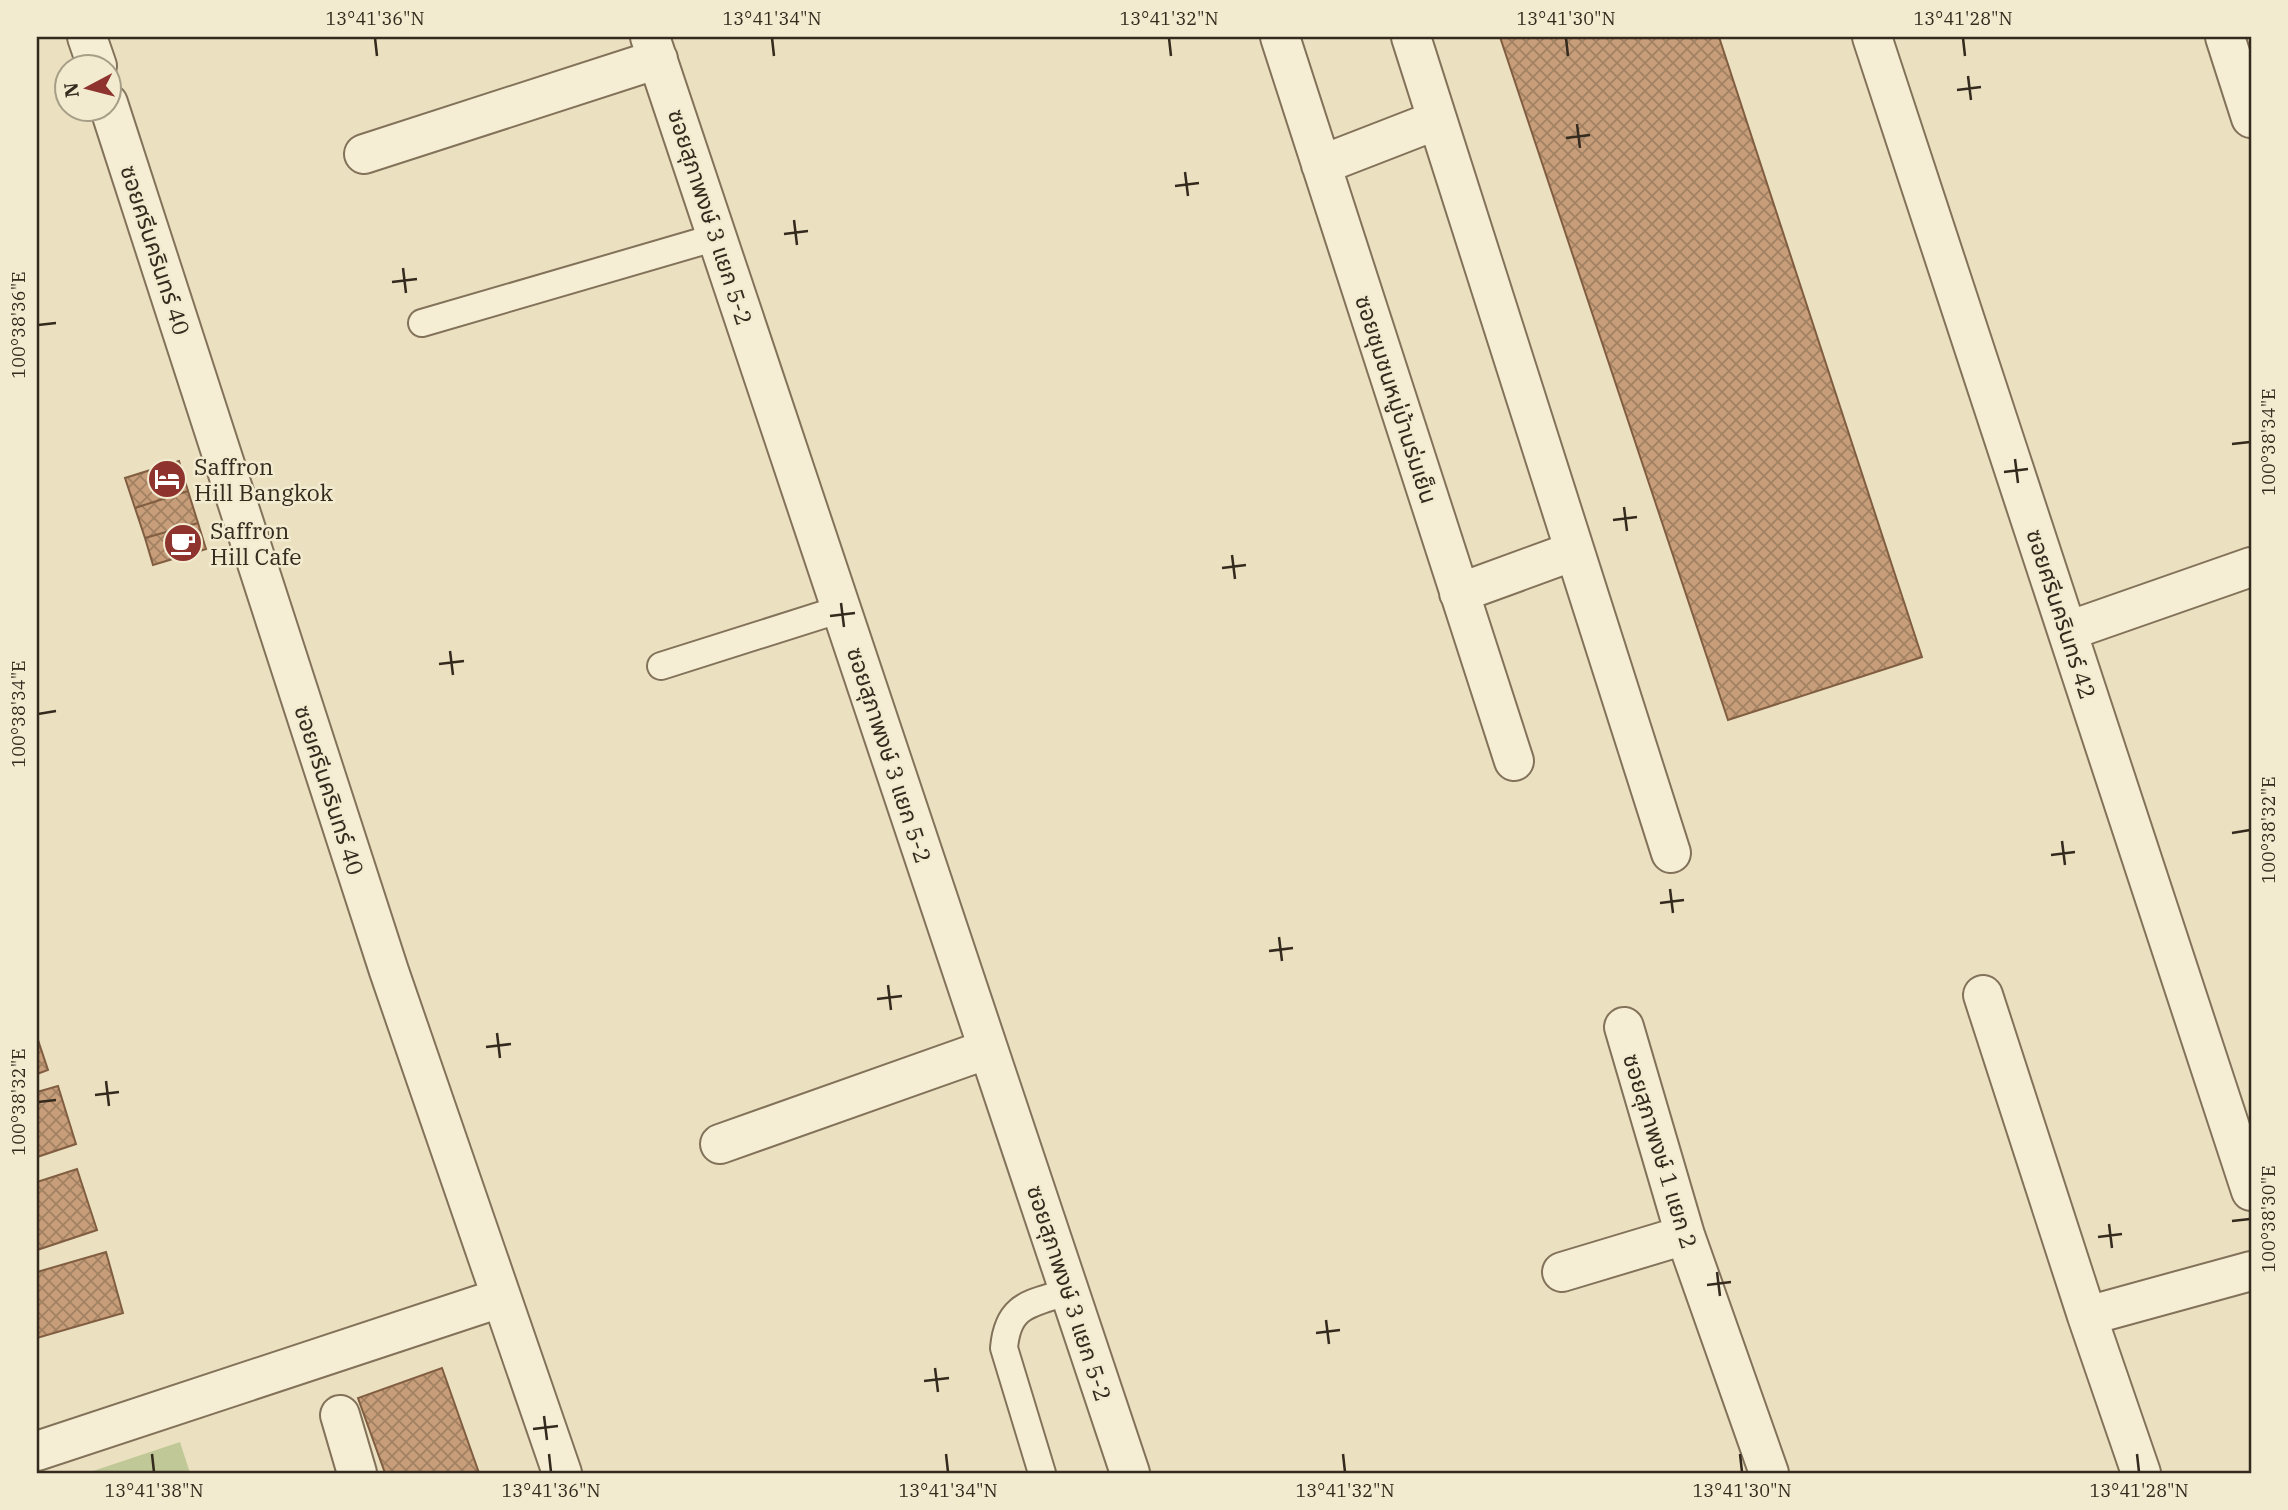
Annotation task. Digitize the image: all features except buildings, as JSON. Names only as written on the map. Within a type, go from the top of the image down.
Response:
[{"type":"street","name":"ซอยชุมชนหมู่บ้านร่มเย็น","points":[[1280,37],[1514,761]]},
{"type":"street","points":[[1411,37],[1671,853]]},
{"type":"street","name":"ซอยศรีนครินทร์ 42","points":[[1872,37],[2251,1191]]},
{"type":"street","points":[[2225,37],[2251,118]]},
{"type":"street","points":[[364,153],[654,48]]},
{"type":"street","name":"ซอยสุภาพงษ์ 3 แยก 5-2","points":[[654,48],[1130,1473]]},
{"type":"street","points":[[1321,165],[1437,120]]},
{"type":"street","name":"ซอยศรีนครินทร์ 40","points":[[114,122],[389,971],[562,1473]]},
{"type":"street","points":[[1460,593],[1574,551]]},
{"type":"street","points":[[2068,631],[2251,567]]},
{"type":"street","points":[[1983,995],[2141,1473]]},
{"type":"street","name":"ซอยสุภาพงษ์ 1 แยก 2","points":[[1624,1027],[1685,1235],[1769,1473]]},
{"type":"street","points":[[720,1144],[988,1049]]},
{"type":"street","points":[[1562,1272],[1685,1235]]},
{"type":"street","points":[[2087,1316],[2251,1272]]},
{"type":"street","points":[[37,1451],[500,1298]]},
{"type":"street","points":[[340,1415],[357,1473]]},
{"type":"lane","points":[[422,323],[718,237]]},
{"type":"lane","points":[[661,666],[841,609]]},
{"type":"lane","points":[[1042,1473],[1004,1348],[1005,1334],[1009,1320],[1020,1309],[1069,1291]]},
{"type":"green space","points":[[180,1442],[190,1473],[87,1473]]},
{"type":"place","name":"Saffron Hill Bangkok","points":[[167,479]]},
{"type":"place","name":"Saffron Hill Cafe","points":[[183,543]]}]
